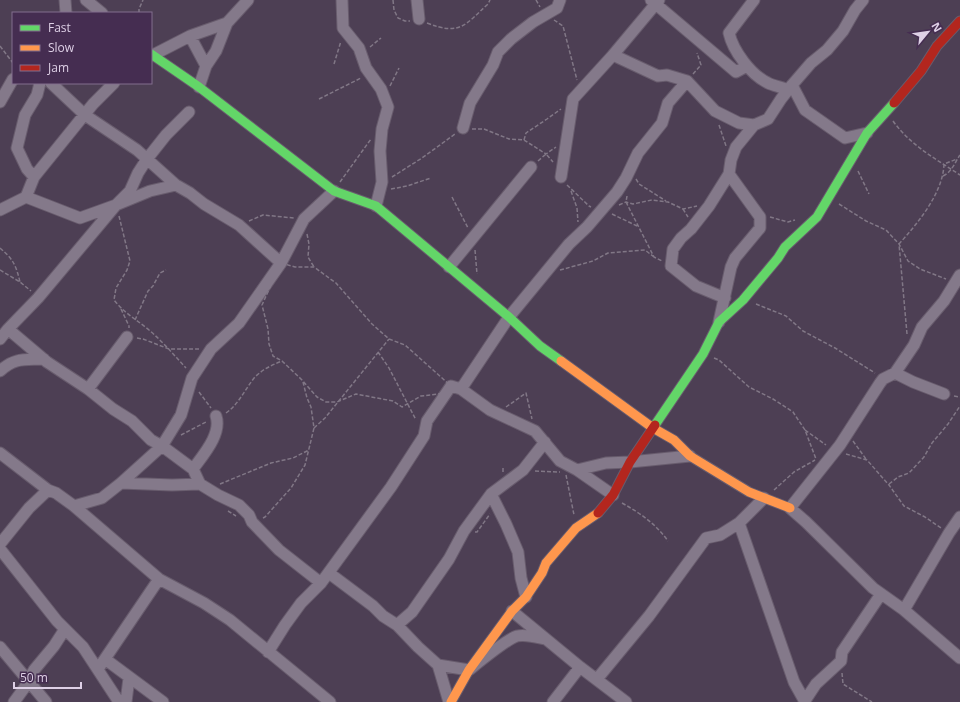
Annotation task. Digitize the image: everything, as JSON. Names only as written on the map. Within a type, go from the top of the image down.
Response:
[{"type":"street","points":[[65,0],[66,12]]},
{"type":"street","points":[[86,0],[101,12]]},
{"type":"street","points":[[199,87],[206,66],[216,51],[227,23],[248,0]]},
{"type":"street","points":[[342,0],[343,28],[359,48],[366,68],[381,89],[388,107],[382,129],[380,151],[382,182],[376,206]]},
{"type":"street","points":[[417,0],[419,20]]},
{"type":"street","points":[[463,128],[470,103],[493,65],[498,52],[510,39],[545,14],[557,8],[560,0]]},
{"type":"street","points":[[754,0],[729,33],[731,43],[746,66],[766,82],[790,87],[805,110],[845,138],[867,133]]},
{"type":"street","points":[[724,298],[696,286],[671,266],[673,249],[680,238],[691,229],[709,206],[729,174],[731,160],[736,147],[754,125],[768,119],[790,87],[811,63],[827,50],[843,31],[855,10],[863,0]]},
{"type":"street","points":[[561,177],[573,99],[613,55],[655,1],[736,72],[746,66]]},
{"type":"street","points":[[719,322],[743,300],[785,248],[817,217],[867,133],[921,71],[937,46],[960,21]]},
{"type":"street","points":[[227,23],[190,36],[152,55],[199,87],[334,191],[376,206],[508,317],[540,346],[653,428],[674,440],[690,456],[749,492],[790,508],[873,588],[904,610],[960,658]]},
{"type":"street","points":[[190,36],[206,66]]},
{"type":"street","points":[[613,55],[658,76],[667,76],[687,81],[715,111],[738,123],[754,125]]},
{"type":"street","points":[[0,102],[12,81]]},
{"type":"street","points":[[268,652],[301,603],[321,583],[391,487],[424,436],[426,421],[456,387],[508,317],[569,244],[617,192],[638,152],[662,123],[668,103],[687,81]]},
{"type":"street","points":[[34,177],[27,169],[17,148],[25,115],[37,95],[40,84]]},
{"type":"street","points":[[52,84],[85,115],[137,150],[176,185],[239,225],[281,263]]},
{"type":"street","points":[[0,210],[26,197],[34,177],[85,115],[113,84]]},
{"type":"street","points":[[0,339],[38,298],[116,205],[130,191],[146,159],[166,135],[189,112]]},
{"type":"street","points":[[449,267],[531,167]]},
{"type":"street","points":[[450,702],[469,670],[512,611],[526,597],[542,573],[546,563],[576,528],[598,513],[613,495],[630,462],[703,354],[719,322],[731,267],[735,258],[760,228],[760,218],[729,174]]},
{"type":"street","points":[[26,197],[80,218],[150,191],[176,185]]},
{"type":"street","points":[[74,506],[102,498],[162,446],[181,415],[192,378],[211,349],[239,323],[281,263],[304,219],[334,191]]},
{"type":"street","points":[[790,508],[818,464],[835,451],[848,433],[883,379],[895,373],[914,345],[922,326],[944,301],[960,276]]},
{"type":"street","points":[[8,329],[57,370],[88,389],[113,409],[132,421],[151,440],[162,446],[193,469],[200,484]]},
{"type":"street","points":[[88,389],[127,337]]},
{"type":"street","points":[[0,371],[5,366],[16,360],[44,359]]},
{"type":"street","points":[[895,373],[944,394]]},
{"type":"street","points":[[456,387],[490,410],[535,431],[560,461],[577,470],[613,495]]},
{"type":"street","points":[[193,469],[214,436],[219,424],[216,416]]},
{"type":"street","points":[[398,625],[412,612],[449,559],[464,531],[491,494],[523,470],[545,442]]},
{"type":"street","points":[[0,453],[48,490],[56,493],[74,506],[159,579],[204,603],[230,620],[328,702]]},
{"type":"street","points":[[577,470],[606,463],[690,456]]},
{"type":"street","points":[[121,483],[172,485],[200,484],[239,505],[249,514],[252,522],[280,550],[321,583]]},
{"type":"street","points":[[0,544],[29,508],[48,490]]},
{"type":"street","points":[[491,494],[518,552],[521,578],[526,597]]},
{"type":"street","points":[[597,679],[649,616],[706,538],[720,535],[739,523],[764,498]]},
{"type":"street","points":[[904,610],[960,517]]},
{"type":"street","points":[[739,523],[794,682],[804,701],[816,684],[841,661],[842,652],[881,594]]},
{"type":"street","points":[[0,549],[52,615],[83,647],[119,702]]},
{"type":"street","points":[[329,572],[373,606],[383,616],[398,625],[418,647],[438,665],[450,702]]},
{"type":"street","points":[[98,669],[159,579]]},
{"type":"street","points":[[512,611],[580,667],[626,702]]},
{"type":"street","points":[[14,702],[25,687],[34,670],[54,646],[65,629]]},
{"type":"street","points":[[438,665],[469,670],[516,636],[545,638]]},
{"type":"street","points":[[0,647],[46,702]]},
{"type":"street","points":[[105,659],[163,702]]},
{"type":"street","points":[[553,702],[580,667]]},
{"type":"street","points":[[126,702],[129,678]]},
{"type":"path","points":[[139,12],[143,0]]},
{"type":"path","points":[[394,0],[394,10],[398,18],[405,22],[419,20],[447,29],[463,27],[488,4],[490,0]]},
{"type":"path","points":[[524,140],[526,133],[548,119],[573,99],[578,84],[564,26],[545,14],[536,0]]},
{"type":"path","points":[[334,64],[343,28]]},
{"type":"path","points":[[363,59],[368,48],[380,38]]},
{"type":"path","points":[[0,46],[12,63]]},
{"type":"path","points":[[687,81],[700,65],[697,52]]},
{"type":"path","points":[[319,99],[370,74]]},
{"type":"path","points":[[715,111],[731,160]]},
{"type":"path","points":[[885,114],[891,118],[898,128],[916,144],[960,175]]},
{"type":"path","points":[[431,178],[407,186],[388,189],[382,182],[397,175],[463,128],[484,130],[509,139],[524,140],[546,154],[552,160],[561,177],[589,206],[602,210],[637,226]]},
{"type":"path","points":[[334,191],[376,132],[382,129]]},
{"type":"path","points":[[531,167],[567,138]]},
{"type":"path","points":[[944,176],[947,175],[952,169],[960,155]]},
{"type":"path","points":[[944,164],[957,159]]},
{"type":"path","points":[[914,345],[906,332],[899,244],[919,221],[935,194],[944,176],[944,164]]},
{"type":"path","points":[[630,168],[640,184],[668,202],[683,209],[700,205],[709,206]]},
{"type":"path","points":[[571,189],[577,208],[578,235]]},
{"type":"path","points":[[627,195],[626,202],[654,257]]},
{"type":"path","points":[[828,198],[866,221],[886,230],[899,244],[908,260],[920,269],[948,280],[960,276]]},
{"type":"path","points":[[602,210],[626,202],[633,204],[652,200],[668,202]]},
{"type":"path","points":[[116,205],[130,261],[127,270],[116,288],[114,300],[129,326],[127,337],[143,339],[169,349],[211,349]]},
{"type":"path","points":[[239,225],[263,215],[304,219],[309,244],[308,257],[314,266],[336,283],[372,324],[389,339],[405,345],[456,387],[439,394],[421,396],[402,407],[393,402],[356,394],[337,402],[326,402],[311,392],[302,380],[282,361],[273,356],[269,344],[268,330],[262,305],[281,263],[295,267],[314,266]]},
{"type":"path","points":[[760,218],[770,217],[788,222],[795,220]]},
{"type":"path","points":[[0,248],[11,257],[18,271],[20,282]]},
{"type":"path","points":[[544,274],[576,267],[593,261],[608,253],[645,250],[654,257],[671,266]]},
{"type":"path","points":[[0,270],[20,282],[38,298]]},
{"type":"path","points":[[135,320],[148,291],[153,286],[160,273],[166,270]]},
{"type":"path","points":[[743,300],[786,316],[803,331],[842,352],[883,379]]},
{"type":"path","points":[[120,309],[148,330],[169,349],[189,371],[192,378]]},
{"type":"path","points":[[314,428],[325,418],[389,339]]},
{"type":"path","points":[[378,352],[389,368],[424,436]]},
{"type":"path","points":[[703,354],[719,360],[749,387],[774,399],[793,412],[805,430],[818,464],[794,472],[764,498]]},
{"type":"path","points":[[180,436],[216,416],[226,413],[234,407],[255,377],[267,368],[282,361]]},
{"type":"path","points":[[252,522],[265,517],[291,488],[305,465],[314,428],[311,407],[302,380]]},
{"type":"path","points":[[198,392],[206,400],[216,416]]},
{"type":"path","points":[[496,413],[526,393],[535,431]]},
{"type":"path","points":[[889,485],[898,477],[909,473],[924,457],[932,443],[948,424],[960,406]]},
{"type":"path","points":[[805,430],[835,451],[867,460]]},
{"type":"path","points":[[848,433],[867,460],[889,485],[904,506],[925,517],[949,533]]},
{"type":"path","points":[[216,485],[228,482],[271,463],[293,458],[309,450]]},
{"type":"path","points":[[523,470],[566,472],[576,528]]},
{"type":"path","points":[[613,495],[659,528],[668,540]]},
{"type":"path","points":[[841,661],[843,684],[872,702]]},
{"type":"traffic: fast","points":[[152,55],[199,87],[334,191],[376,206],[509,317],[540,346],[561,361]]},
{"type":"traffic: fast","points":[[655,425],[703,354],[719,322],[743,300],[778,258],[785,247],[817,217],[867,133],[894,103]]},
{"type":"traffic: slow","points":[[561,361],[653,428],[674,440],[690,456],[749,492],[790,508]]},
{"type":"traffic: slow","points":[[451,702],[469,670],[512,611],[526,597],[542,573],[546,563],[576,528],[598,513]]},
{"type":"traffic: jam","points":[[894,103],[921,71],[937,46],[960,21]]},
{"type":"traffic: jam","points":[[598,513],[613,495],[630,462],[655,425]]}]
